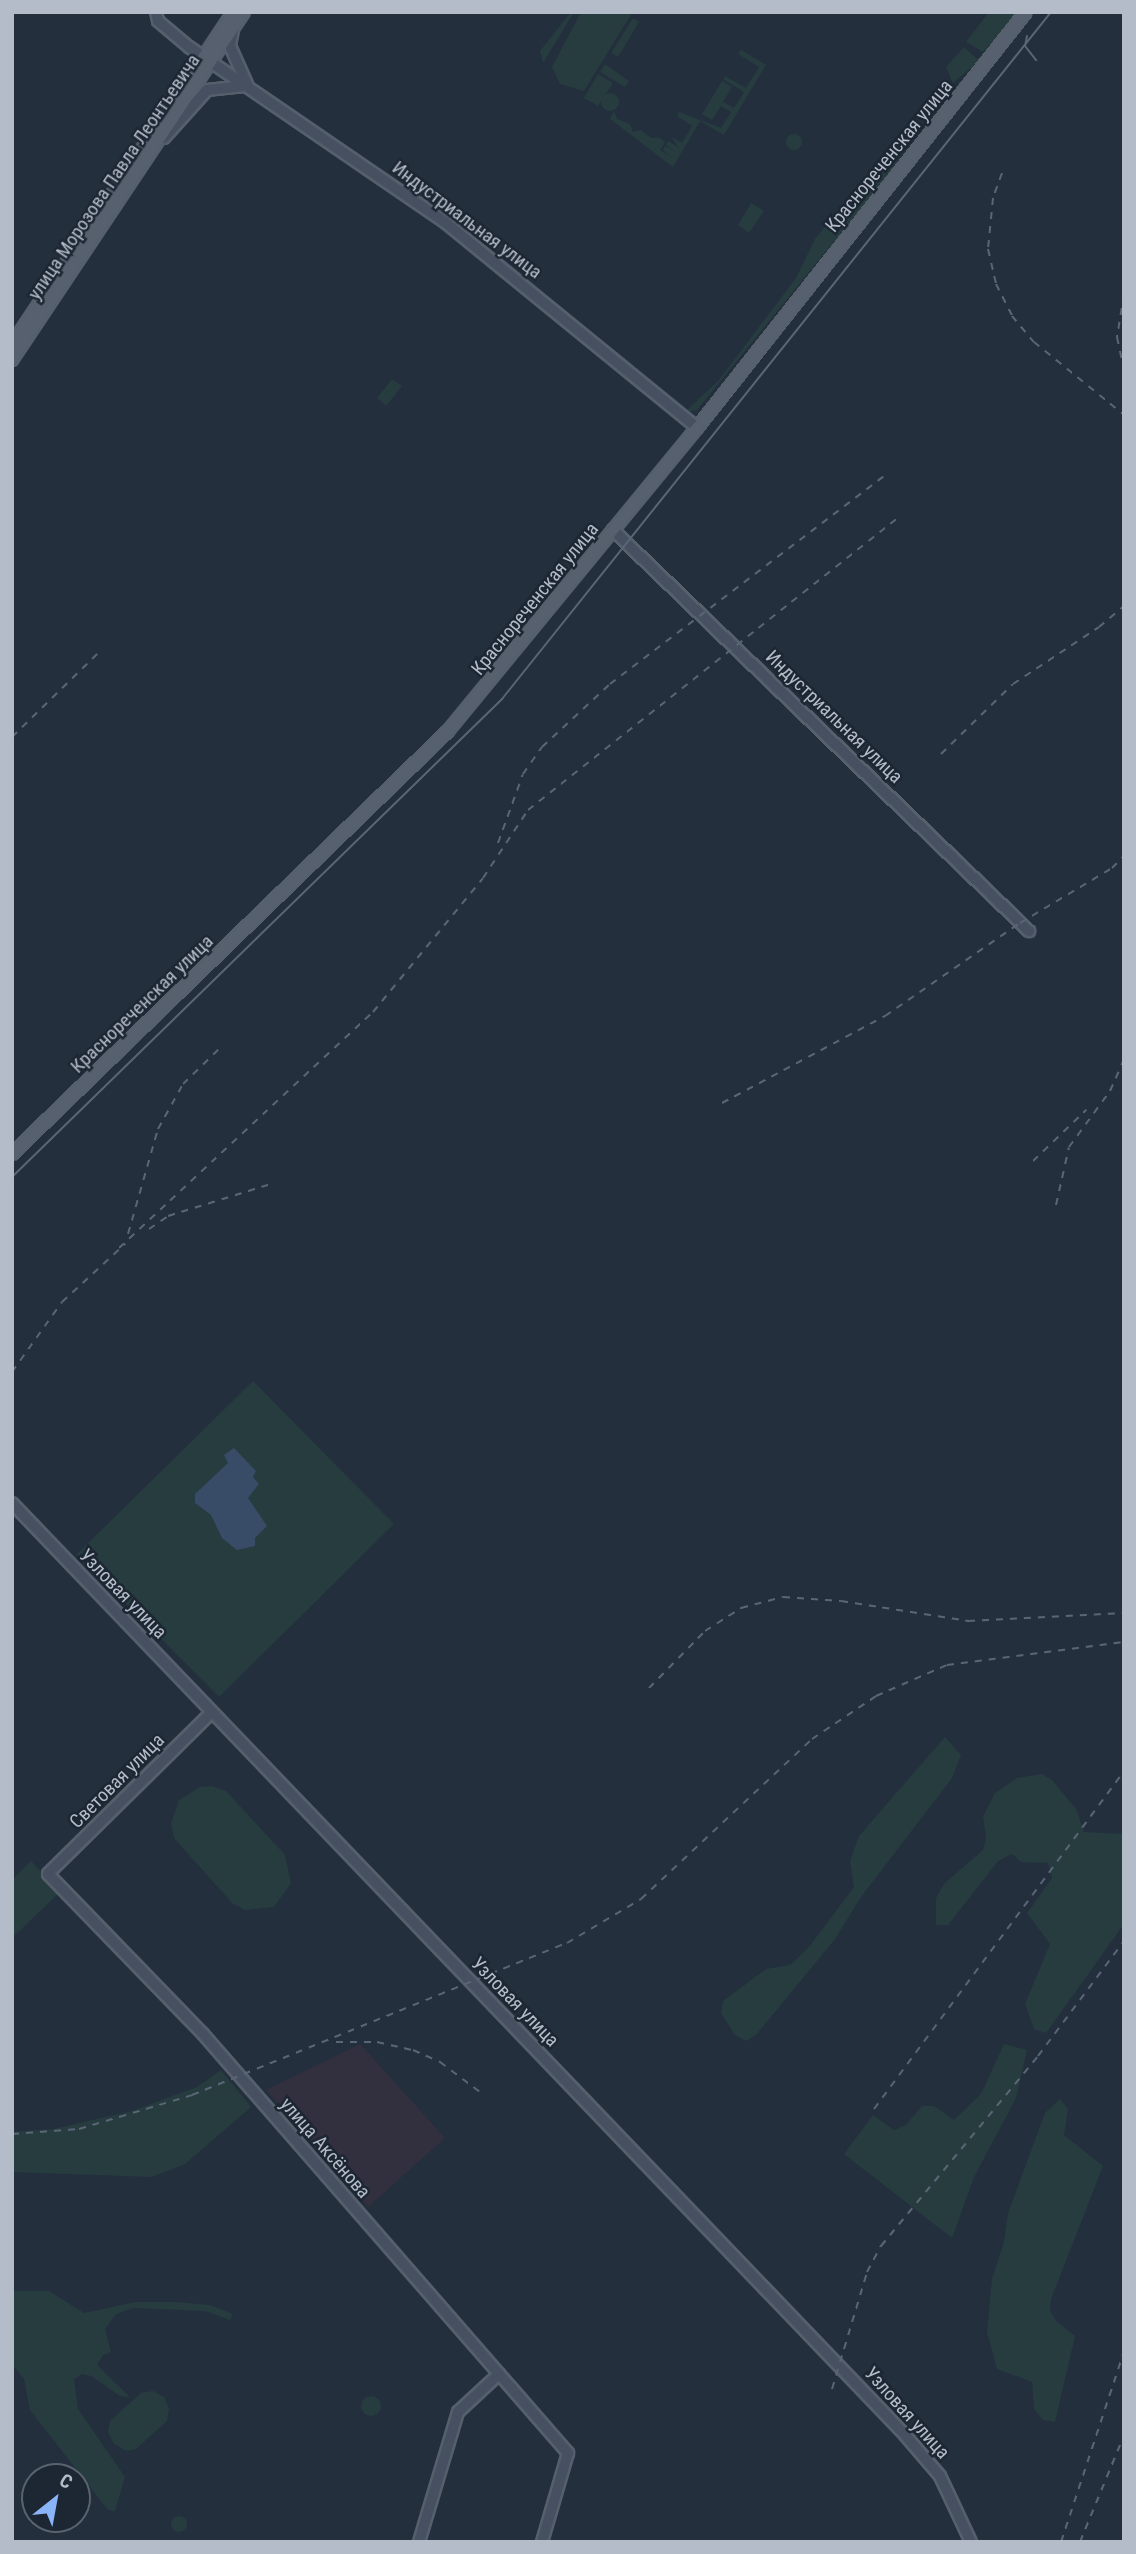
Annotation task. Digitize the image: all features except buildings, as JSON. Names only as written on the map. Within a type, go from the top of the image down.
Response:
[{"type":"main road","name":"Краснореченская улица","points":[[12,1154],[428,752],[696,428],[1026,12]]},
{"type":"main road","name":"улица Морозова Павла Леонтьевича","points":[[12,344],[240,13]]},
{"type":"main road","name":"улица Морозова Павла Леонтьевича","points":[[12,360],[157,145],[208,59],[224,43],[240,13]]},
{"type":"street","name":"Индустриальная улица","points":[[156,12],[158,21],[208,59],[446,223],[696,428]]},
{"type":"street","points":[[157,145],[207,90],[223,85],[249,87],[230,46],[231,33],[240,13]]},
{"type":"street","name":"Индустриальная улица","points":[[613,530],[1029,931]]},
{"type":"street","name":"Узловая улица","points":[[12,1503],[905,2435],[940,2476],[971,2542]]},
{"type":"street","name":"Световая улица","points":[[48,1874],[211,1713]]},
{"type":"street","name":"улица Аксёнова","points":[[48,1874],[203,2034],[568,2453],[542,2542]]},
{"type":"street","points":[[419,2542],[458,2412],[499,2374]]},
{"type":"shaded area","points":[[360,2044],[445,2138],[368,2207],[266,2090]]},
{"type":"green space","points":[[571,12],[574,12],[543,63],[540,51]]},
{"type":"green space","points":[[581,12],[632,13],[584,91],[560,84],[552,67]]},
{"type":"green space","points":[[989,12],[1019,12],[983,52],[966,42]]},
{"type":"green space","points":[[633,18],[639,22],[618,57],[611,53]]},
{"type":"green space","points":[[964,47],[979,61],[953,83],[946,67]]},
{"type":"green space","points":[[741,50],[766,65],[724,135],[700,121],[673,167],[610,119],[614,111],[617,119],[630,124],[633,132],[641,130],[651,138],[658,137],[665,142],[660,150],[673,158],[663,150],[665,146],[676,152],[666,145],[668,141],[679,148],[671,137],[682,143],[692,126],[677,116],[679,112],[721,128],[731,112],[721,106],[712,120],[702,114],[722,81],[732,87],[723,102],[734,108],[744,92],[723,79],[725,76],[746,88],[759,67],[738,54]]},
{"type":"green space","points":[[605,64],[629,81],[625,87],[600,72]]},
{"type":"green space","points":[[598,74],[613,83],[598,106],[584,98]]},
{"type":"green space","points":[[943,79],[948,89],[931,114],[924,117],[918,113],[926,108]]},
{"type":"green space","points":[[610,93],[616,96],[619,102],[616,108],[610,111],[604,108],[601,102],[604,96]]},
{"type":"green space","points":[[913,120],[917,132],[891,171],[697,410],[685,412],[719,380],[796,278],[815,239]]},
{"type":"green space","points":[[794,134],[800,136],[800,148],[794,150],[788,148],[786,142],[788,136]]},
{"type":"green space","points":[[751,203],[764,211],[749,233],[738,225]]},
{"type":"green space","points":[[392,379],[402,386],[386,406],[377,398]]},
{"type":"green space","points":[[253,1381],[394,1524],[219,1697],[77,1554]]},
{"type":"green space","points":[[945,1737],[961,1755],[952,1778],[861,1897],[835,1939],[756,2035],[746,2041],[735,2035],[721,2013],[723,2001],[766,1969],[790,1965],[809,1947],[854,1887],[850,1861],[859,1836]]},
{"type":"green space","points":[[1042,1774],[1052,1780],[1076,1809],[1084,1832],[1124,1834],[1124,1924],[1046,2033],[1034,2029],[1025,2004],[1050,1944],[1027,1913],[1052,1878],[1048,1863],[1021,1862],[1012,1854],[998,1861],[948,1925],[936,1925],[936,1898],[944,1884],[983,1850],[986,1838],[983,1817],[995,1793],[1017,1778]]},
{"type":"green space","points":[[212,1786],[226,1791],[285,1855],[291,1883],[274,1907],[245,1910],[232,1903],[174,1838],[171,1823],[179,1800],[200,1787]]},
{"type":"green space","points":[[31,1861],[60,1892],[12,1938],[12,1880]]},
{"type":"green space","points":[[1004,2044],[1027,2050],[1016,2098],[974,2177],[952,2238],[844,2154],[873,2115],[894,2130],[906,2125],[922,2106],[934,2106],[954,2120],[981,2094]]},
{"type":"green space","points":[[221,2070],[251,2107],[185,2164],[152,2177],[12,2172],[12,2132],[53,2129],[132,2111],[197,2087]]},
{"type":"green space","points":[[1060,2099],[1068,2109],[1064,2135],[1103,2166],[1051,2299],[1050,2311],[1056,2321],[1075,2336],[1055,2422],[1043,2420],[1034,2409],[1032,2382],[997,2369],[987,2332],[992,2279],[1004,2242],[1008,2213],[1045,2113]]},
{"type":"green space","points":[[12,2291],[49,2291],[84,2313],[135,2302],[175,2302],[210,2305],[233,2314],[230,2320],[205,2311],[133,2308],[116,2314],[105,2329],[111,2352],[103,2355],[97,2365],[130,2397],[120,2396],[91,2376],[82,2374],[74,2379],[78,2409],[125,2477],[115,2511],[108,2510],[91,2488],[91,2463],[71,2463],[30,2410],[24,2379],[12,2364]]},
{"type":"green space","points":[[153,2391],[164,2397],[169,2409],[167,2421],[136,2449],[126,2451],[114,2444],[108,2432],[110,2421],[141,2393]]},
{"type":"green space","points":[[371,2396],[378,2399],[381,2406],[378,2413],[371,2416],[364,2413],[361,2406],[364,2399]]},
{"type":"green space","points":[[179,2516],[185,2518],[185,2530],[179,2532],[173,2530],[171,2524],[173,2518]]},
{"type":"water","points":[[234,1448],[256,1471],[253,1477],[259,1484],[248,1498],[267,1526],[255,1538],[255,1546],[237,1550],[222,1538],[211,1515],[195,1503],[195,1494],[228,1463],[224,1455]]},
{"type":"tram line","points":[[12,1177],[502,699],[1051,12]]},
{"type":"tram line","points":[[1027,36],[1025,46],[1036,60]]},
{"type":"railway","points":[[1002,173],[993,198],[988,249],[996,284],[1012,316],[1034,342],[1124,415]]},
{"type":"railway","points":[[1124,294],[1117,337],[1124,370]]},
{"type":"railway","points":[[498,843],[523,774],[542,747],[610,684],[887,474]]},
{"type":"railway","points":[[119,1248],[373,1012],[483,878],[528,810],[896,519]]},
{"type":"railway","points":[[941,754],[1013,684],[1099,627],[1124,606]]},
{"type":"railway","points":[[12,737],[98,653]]},
{"type":"railway","points":[[722,1103],[885,1016],[1020,923],[1112,868],[1124,856]]},
{"type":"railway","points":[[128,1234],[158,1129],[183,1084],[218,1050]]},
{"type":"railway","points":[[1056,1205],[1069,1147],[1110,1091],[1124,1059]]},
{"type":"railway","points":[[1033,1161],[1086,1110]]},
{"type":"railway","points":[[149,1229],[168,1216],[274,1183]]},
{"type":"railway","points":[[12,1372],[62,1302],[125,1244]]},
{"type":"railway","points":[[649,1688],[705,1631],[741,1608],[783,1597],[841,1601],[968,1621],[1124,1613]]},
{"type":"railway","points":[[12,2134],[79,2129],[192,2095],[567,1943],[641,1899],[812,1739],[876,1696],[947,1665],[1124,1642]]},
{"type":"railway","points":[[874,2109],[1124,1771]]},
{"type":"railway","points":[[832,2389],[867,2272],[881,2246],[1038,2056],[1124,1941]]},
{"type":"railway","points":[[336,2042],[377,2042],[413,2050],[440,2062],[484,2095]]},
{"type":"railway","points":[[1061,2542],[1124,2352]]},
{"type":"railway","points":[[1080,2542],[1124,2435]]}]
